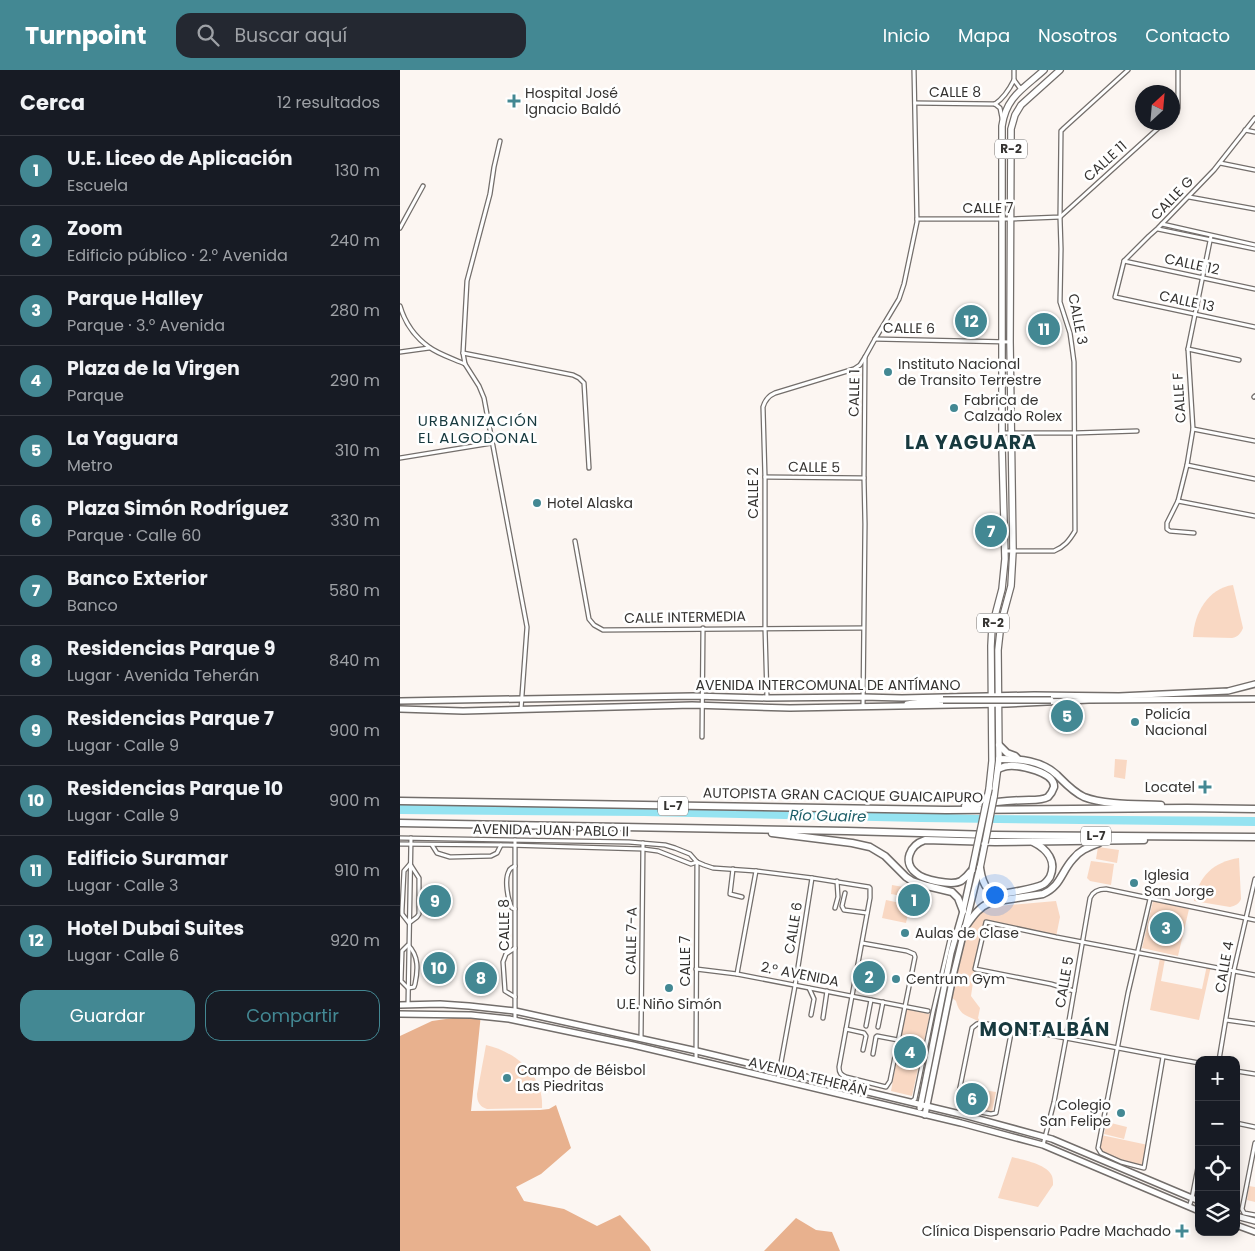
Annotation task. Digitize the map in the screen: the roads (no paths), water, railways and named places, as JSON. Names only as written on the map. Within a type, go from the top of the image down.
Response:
[{"type":"highway","points":[[999,745],[1007,754],[1018,759]]},
{"type":"highway","points":[[995,760],[1018,759],[1030,761],[1048,768],[1081,796],[1091,799],[1173,805],[1187,808]]},
{"type":"highway","points":[[946,810],[1005,801],[1046,798],[1052,792],[1054,786],[1051,780],[1046,775],[1035,770],[1012,766],[998,769]]},
{"type":"highway","name":"AUTOPISTA GRAN CACIQUE GUAICAIPURO","points":[[400,801],[946,810],[1255,809]]},
{"type":"highway","name":"L-7","points":[[400,824],[751,829],[993,835],[1255,837]]},
{"type":"highway","points":[[751,829],[762,832],[852,842],[870,847],[885,856],[912,881],[952,892],[958,898],[963,911]]},
{"type":"highway","points":[[980,868],[984,884],[987,888],[994,893],[1004,894],[1041,886],[1051,874],[1052,862],[1050,855],[1045,850],[1031,841],[1002,838],[993,835]]},
{"type":"highway","points":[[972,870],[956,883],[944,883],[922,877],[915,873],[912,868],[909,858],[910,852],[913,846],[925,840],[995,842],[1107,841],[1198,836]]},
{"type":"highway","points":[[966,926],[975,914],[991,902],[1043,894],[1050,891],[1079,852],[1107,841]]},
{"type":"main road","name":"R-2","points":[[922,1114],[980,868],[995,760],[991,696],[991,646],[992,627],[1002,589],[1005,566],[1002,433],[1002,122],[1005,110],[1011,100],[1044,70]]},
{"type":"main road","name":"R-2","points":[[924,1106],[951,954],[998,769],[995,760],[999,745],[998,650],[1001,623],[1011,586],[1013,551],[1010,342],[1011,129],[1013,120],[1021,105],[1060,70]]},
{"type":"main road","name":"AVENIDA INTERCOMUNAL DE ANTÍMANO","points":[[400,709],[463,711],[642,706],[782,708],[999,704],[1228,691],[1255,684]]},
{"type":"main road","name":"AVENIDA INTERCOMUNAL DE ANTÍMANO","points":[[400,701],[702,696],[767,698],[999,696],[1255,699]]},
{"type":"main road","points":[[902,698],[1051,700],[1089,698]]},
{"type":"main road","points":[[902,706],[913,702],[943,700]]},
{"type":"main road","name":"AVENIDA TEHERÁN","points":[[400,1005],[469,1006],[515,1011],[641,1038],[960,1114],[1046,1137],[1195,1199]]},
{"type":"main road","name":"AVENIDA TEHERÁN","points":[[400,1014],[471,1015],[515,1020],[633,1045],[922,1114],[1043,1145],[1195,1211]]},
{"type":"main road","points":[[1240,1217],[1255,1222]]},
{"type":"main road","points":[[1240,1226],[1255,1232]]},
{"type":"street","name":"CALLE 1","points":[[863,706],[865,357],[899,298],[904,284],[917,219],[914,70]]},
{"type":"street","points":[[1002,122],[1001,111],[995,104],[1010,89],[1014,80],[1014,70]]},
{"type":"street","name":"CALLE 3","points":[[1005,551],[1054,551],[1060,549],[1070,539],[1074,531],[1075,433],[1072,347],[1060,302],[1062,131],[1128,70]]},
{"type":"street","points":[[1178,70],[1178,85]]},
{"type":"street","points":[[1014,80],[1020,88],[1026,86]]},
{"type":"street","name":"CALLE 8","points":[[915,103],[995,104]]},
{"type":"street","name":"CALLE G","points":[[1124,261],[1220,163],[1255,118]]},
{"type":"street","name":"CALLE 11","points":[[1060,217],[1156,130]]},
{"type":"street","points":[[1245,130],[1255,132]]},
{"type":"street","points":[[500,141],[490,194],[467,281],[463,353],[465,364],[484,398],[527,627],[521,710]]},
{"type":"street","points":[[1220,163],[1255,170]]},
{"type":"street","points":[[400,228],[423,186]]},
{"type":"street","points":[[1189,196],[1255,209]]},
{"type":"street","name":"CALLE 7","points":[[917,219],[1060,217]]},
{"type":"street","points":[[1162,224],[1255,247]]},
{"type":"street","points":[[1158,228],[1210,237]]},
{"type":"street","name":"CALLE F","points":[[1194,533],[1167,530],[1167,523],[1178,501],[1187,466],[1193,429],[1188,349],[1210,237]]},
{"type":"street","name":"CALLE 12","points":[[1124,261],[1255,289]]},
{"type":"street","name":"CALLE 13","points":[[1124,261],[1115,297],[1255,327]]},
{"type":"street","points":[[400,306],[401,315],[413,333],[430,348],[465,364]]},
{"type":"street","name":"CALLE 6","points":[[875,339],[1010,342]]},
{"type":"street","points":[[400,352],[430,348]]},
{"type":"street","points":[[1188,349],[1239,360]]},
{"type":"street","points":[[463,353],[580,378],[584,383],[589,468]]},
{"type":"street","name":"CALLE 2","points":[[767,698],[762,426],[765,400],[775,393],[854,369],[860,365],[865,357]]},
{"type":"street","points":[[1193,429],[1255,441]]},
{"type":"street","points":[[1002,433],[1137,431]]},
{"type":"street","points":[[400,458],[492,442]]},
{"type":"street","points":[[1187,466],[1255,479]]},
{"type":"street","name":"CALLE 5","points":[[764,477],[864,478]]},
{"type":"street","points":[[1178,501],[1255,516]]},
{"type":"street","name":"CALLE INTERMEDIA","points":[[575,541],[589,619],[603,630],[864,628]]},
{"type":"street","points":[[702,737],[701,706],[704,628]]},
{"type":"street","name":"AVENIDA JUAN PABLO II","points":[[400,838],[665,845],[690,854],[697,862],[713,868],[756,871],[866,885],[870,888],[867,913]]},
{"type":"street","points":[[408,1005],[411,838]]},
{"type":"street","name":"CALLE 8","points":[[515,840],[515,1020]]},
{"type":"street","name":"CALLE 7-A","points":[[641,1038],[643,843]]},
{"type":"street","name":"AVENIDA JUAN PABLO II","points":[[400,844],[643,849],[658,851],[691,864],[697,862]]},
{"type":"street","points":[[432,844],[437,853],[450,857],[491,856],[496,853],[501,845]]},
{"type":"street","name":"CALLE 7","points":[[696,1061],[697,862]]},
{"type":"street","points":[[409,923],[419,914],[419,878],[410,864]]},
{"type":"street","points":[[409,923],[402,914],[402,910],[404,871],[410,864]]},
{"type":"street","points":[[515,866],[508,871],[507,877],[509,902],[512,908],[515,909]]},
{"type":"street","points":[[733,869],[730,894],[742,897]]},
{"type":"street","points":[[737,974],[756,871]]},
{"type":"street","name":"CALLE 6","points":[[778,1080],[812,878]]},
{"type":"street","name":"CALLE 4","points":[[1220,1056],[1234,970],[1255,879]]},
{"type":"street","points":[[835,908],[838,897],[837,881]]},
{"type":"street","name":"CALLE 5","points":[[1043,1145],[1066,1038],[1091,895],[1096,891],[1106,889],[1150,899]]},
{"type":"street","points":[[845,893],[842,906],[844,910],[867,913],[839,1072],[846,1078],[884,1087],[888,1086],[890,1081],[915,957],[914,954],[907,951],[862,943]]},
{"type":"street","points":[[1250,897],[1255,898]]},
{"type":"street","points":[[1163,1057],[1144,1168],[1101,1154],[1098,1148],[1150,899],[1255,920]]},
{"type":"street","points":[[1074,991],[1051,984],[975,969],[986,922],[1255,975]]},
{"type":"street","points":[[909,1103],[915,1099],[950,939]]},
{"type":"street","points":[[408,945],[413,950],[418,961],[416,984],[414,987],[408,988]]},
{"type":"street","points":[[408,945],[402,951],[401,981],[408,988]]},
{"type":"street","points":[[515,948],[506,954],[503,962],[506,991],[515,997]]},
{"type":"street","name":"2.° AVENIDA","points":[[696,969],[737,974],[928,1011]]},
{"type":"street","points":[[809,988],[814,1000],[811,1015]]},
{"type":"street","points":[[823,1018],[827,992]]},
{"type":"street","points":[[866,1026],[871,1000]]},
{"type":"street","points":[[878,1028],[884,1002]]},
{"type":"street","points":[[1226,1020],[1255,1024]]},
{"type":"street","points":[[1012,1028],[996,1113],[991,1114],[964,1109],[958,1104],[958,1097],[971,1033],[974,1025],[977,1024],[1012,1028],[1195,1062]]},
{"type":"street","points":[[846,1030],[866,1036],[862,1050]]},
{"type":"street","points":[[873,1054],[877,1036],[898,1040]]},
{"type":"street","points":[[1240,1072],[1255,1074]]},
{"type":"street","points":[[1240,1124],[1255,1127]]},
{"type":"street","points":[[1255,1143],[1242,1209],[1244,1213],[1255,1215]]},
{"type":"street","points":[[1188,1208],[1195,1183]]},
{"type":"water","name":"Río Guaire","points":[[400,805],[891,812],[977,815],[1255,817],[1255,826],[400,814]]},
{"type":"place","name":"Hospital José Ignacio Baldó","points":[[514,101]]},
{"type":"place","name":"Hotel Dubai Suites","points":[[971,321]]},
{"type":"place","name":"Edificio Suramar","points":[[1044,329]]},
{"type":"place","name":"Instituto Nacional de Transito Terrestre","points":[[888,372]]},
{"type":"place","name":"Fabrica de Calzado Rolex","points":[[954,408]]},
{"type":"place","name":"Hotel Alaska","points":[[537,503]]},
{"type":"place","name":"Banco Exterior","points":[[991,531]]},
{"type":"place","name":"La Yaguara","points":[[1067,716]]},
{"type":"place","name":"Policía Nacional","points":[[1135,722]]},
{"type":"place","name":"Locatel","points":[[1205,787]]},
{"type":"place","name":"Iglesia San Jorge","points":[[1134,883]]},
{"type":"place","name":"U.E. Liceo de Aplicación","points":[[914,900]]},
{"type":"place","name":"Residencias Parque 7","points":[[435,901]]},
{"type":"place","name":"Parque Halley","points":[[1166,928]]},
{"type":"place","name":"Aulas de Clase","points":[[905,933]]},
{"type":"place","name":"Residencias Parque 10","points":[[439,968]]},
{"type":"place","name":"Zoom","points":[[869,977]]},
{"type":"place","name":"Residencias Parque 9","points":[[481,978]]},
{"type":"place","name":"Centrum Gym","points":[[896,979]]},
{"type":"place","name":"U.E. Niño Simón","points":[[669,988]]},
{"type":"place","name":"Plaza de la Virgen","points":[[910,1052]]},
{"type":"place","name":"Campo de Béisbol Las Piedritas","points":[[507,1078]]},
{"type":"place","name":"Plaza Simón Rodríguez","points":[[972,1099]]},
{"type":"place","name":"Colegio San Felipe","points":[[1121,1113]]},
{"type":"place","name":"Clínica Dispensario Padre Machado","points":[[1182,1231]]},
{"type":"district","name":"URBANIZACIÓN EL ALGODONAL","points":[[478,430]]},
{"type":"district","name":"LA YAGUARA","points":[[971,442]]},
{"type":"district","name":"MONTALBÁN","points":[[1045,1029]]}]
